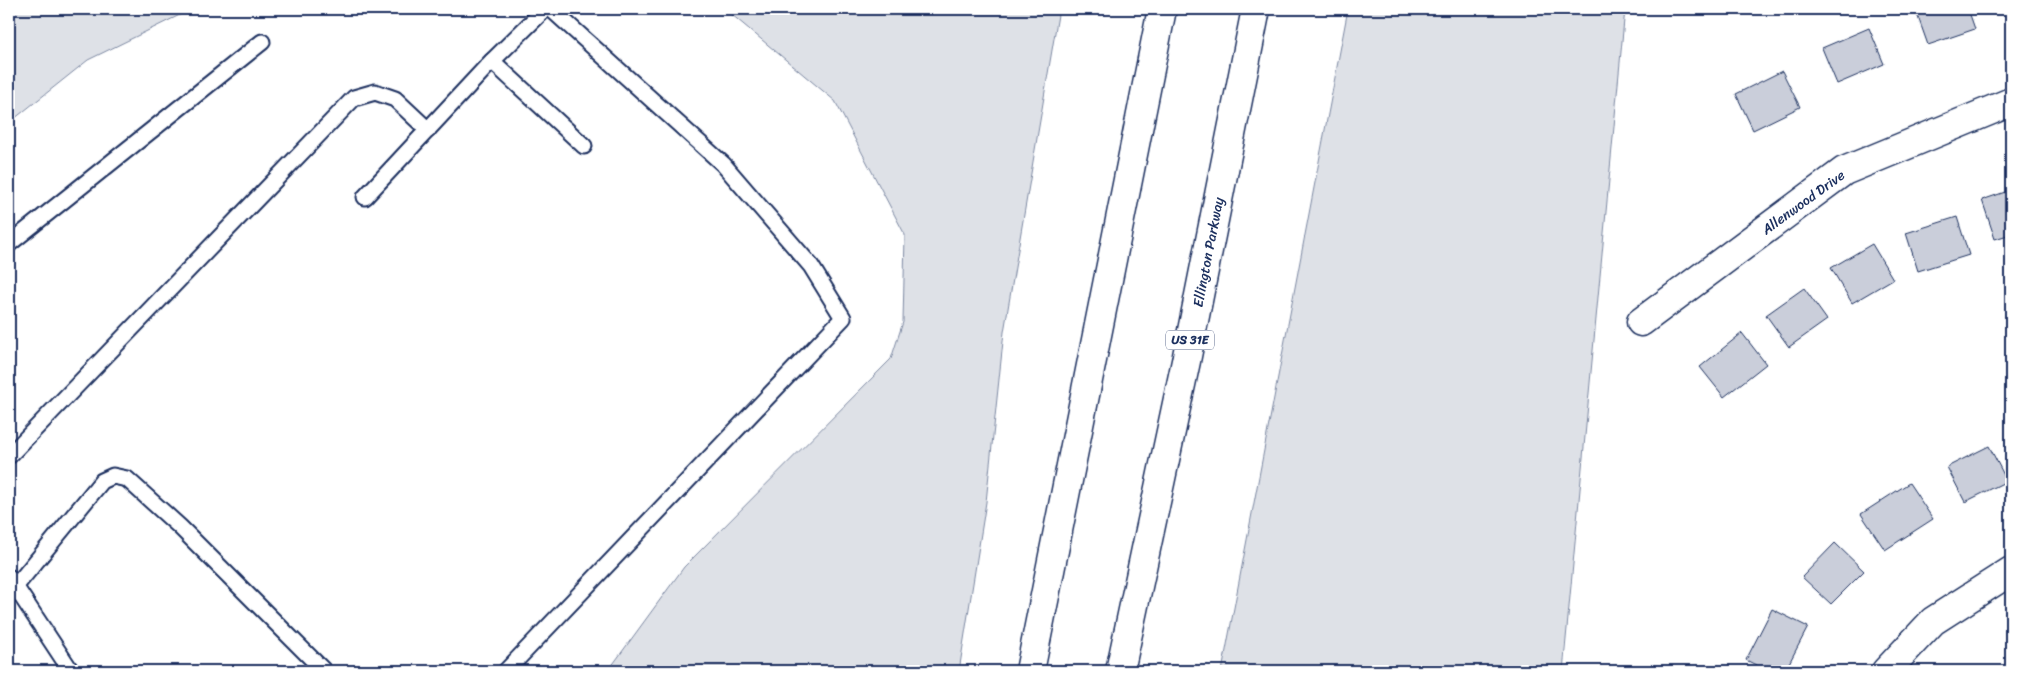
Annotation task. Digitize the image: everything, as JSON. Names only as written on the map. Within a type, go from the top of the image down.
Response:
[{"type":"main road","points":[[1030,671],[1162,9]]},
{"type":"main road","name":"Ellington Parkway","points":[[1120,671],[1186,361],[1256,9]]},
{"type":"main road","name":"Allenwood Drive","points":[[1641,322],[1844,171],[2011,102]]},
{"type":"main road","points":[[1886,671],[1933,620],[2011,571]]},
{"type":"lane","points":[[365,197],[492,61],[545,9]]},
{"type":"lane","points":[[506,671],[843,318],[812,266],[723,164],[552,9]]},
{"type":"lane","points":[[9,244],[262,42]]},
{"type":"lane","points":[[492,61],[584,146]]},
{"type":"lane","points":[[9,456],[354,98],[375,92],[395,99],[428,130]]},
{"type":"lane","points":[[71,671],[12,582],[102,481],[113,476],[127,479],[180,527],[324,671]]},
{"type":"shaded area","points":[[9,9],[192,9],[88,60],[9,123]]},
{"type":"shaded area","points":[[725,9],[1059,9],[1004,332],[986,502],[959,671],[608,671],[684,567],[891,359],[903,322],[905,235],[835,101]]},
{"type":"shaded area","points":[[1348,9],[1625,9],[1563,671],[1222,671]]},
{"type":"building","points":[[1930,9],[1968,9],[1975,29],[1928,45],[1917,14]]},
{"type":"building","points":[[1869,28],[1884,64],[1837,84],[1822,48]]},
{"type":"building","points":[[1782,71],[1800,107],[1753,130],[1736,94]]},
{"type":"building","points":[[2011,190],[2011,234],[1995,239],[1982,200]]},
{"type":"building","points":[[1957,217],[1969,255],[1918,271],[1906,233]]},
{"type":"building","points":[[1872,244],[1893,279],[1852,303],[1831,268]]},
{"type":"building","points":[[1804,288],[1827,320],[1789,347],[1766,315]]},
{"type":"building","points":[[1742,333],[1766,364],[1724,397],[1700,367]]},
{"type":"building","points":[[1989,446],[2007,481],[1965,502],[1947,467]]},
{"type":"building","points":[[1909,483],[1933,519],[1885,550],[1861,514]]},
{"type":"building","points":[[1835,543],[1864,571],[1831,604],[1802,577]]},
{"type":"building","points":[[1772,609],[1808,627],[1785,671],[1768,671],[1746,660]]}]
